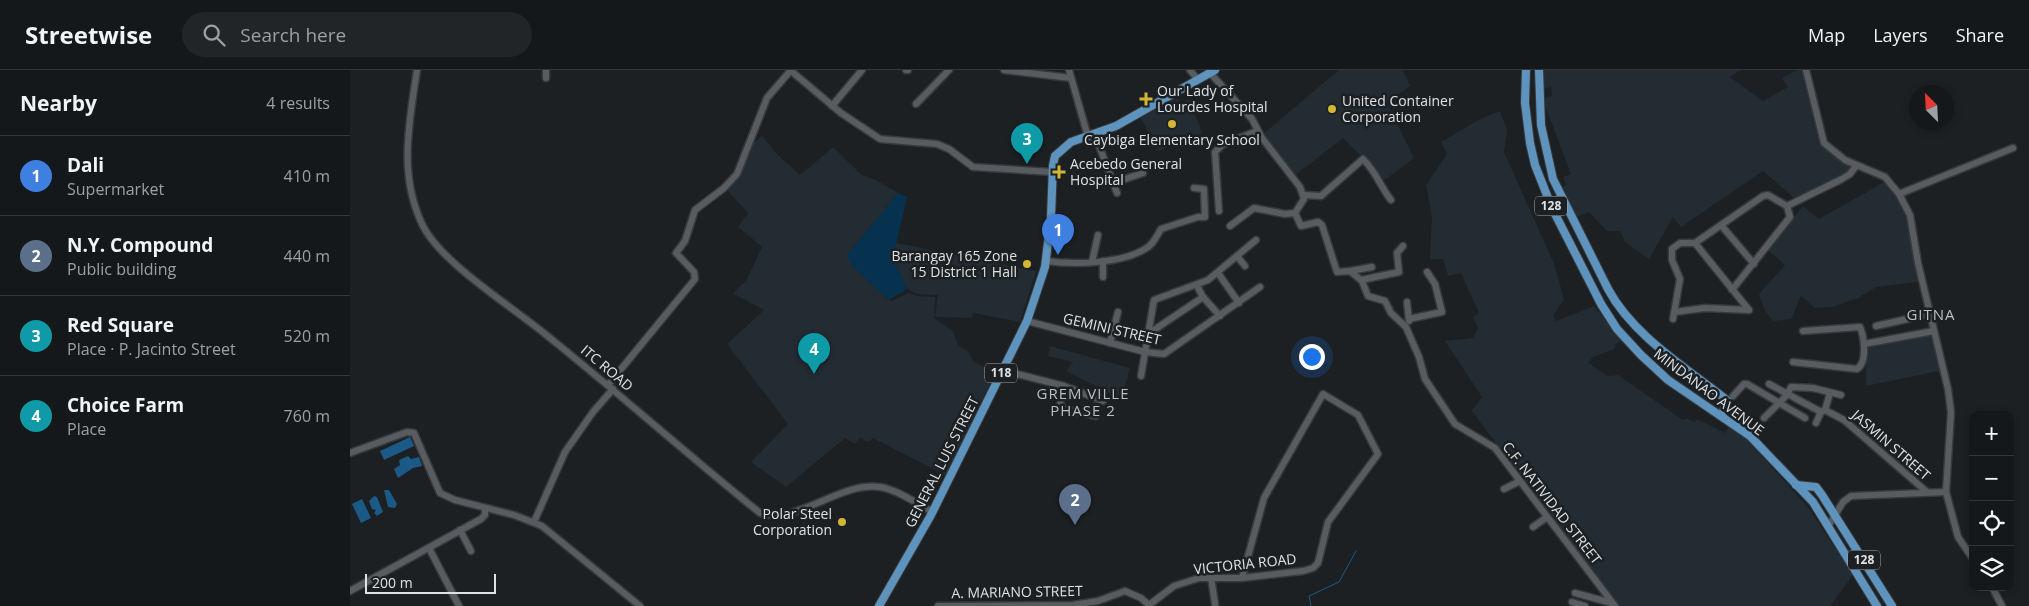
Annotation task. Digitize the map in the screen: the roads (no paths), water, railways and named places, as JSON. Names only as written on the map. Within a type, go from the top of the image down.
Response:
[{"type":"main road","points":[[1526,71],[1539,71]]},
{"type":"main road","name":"MINDANAO AVENUE","points":[[1526,71],[1525,103],[1530,143],[1540,180],[1552,208],[1597,295],[1617,329],[1668,380],[1750,436],[1813,502],[1829,525],[1877,606]]},
{"type":"main road","name":"MINDANAO AVENUE","points":[[1539,71],[1541,124],[1546,157],[1555,185],[1612,297],[1668,355],[1731,399]]},
{"type":"main road","name":"GENERAL LUIS STREET","points":[[879,606],[932,512],[1027,321],[1043,276],[1046,261],[1051,217],[1052,172],[1055,156],[1071,142],[1091,136],[1127,120],[1213,72]]},
{"type":"main road","points":[[1617,329],[1631,318]]},
{"type":"main road","points":[[1722,416],[1731,399]]},
{"type":"main road","name":"128","points":[[1796,485],[1816,487],[1836,514],[1892,606]]},
{"type":"main road","points":[[1862,580],[1872,574]]},
{"type":"street","name":"ITC ROAD","points":[[417,70],[406,147],[408,184],[416,208],[428,233],[438,249],[450,260],[610,387],[760,512],[779,516],[854,489],[870,487],[886,488],[932,512]]},
{"type":"street","points":[[546,70],[546,78]]},
{"type":"street","points":[[534,522],[565,452],[610,387],[695,279],[694,272],[676,255],[676,252],[685,241],[695,210],[724,188],[737,174],[767,98],[791,70],[832,106],[861,128],[880,139],[937,144],[949,149],[973,167],[1052,172]]},
{"type":"street","points":[[832,106],[862,70]]},
{"type":"street","points":[[916,104],[949,70]]},
{"type":"street","points":[[1004,70],[1037,72],[1071,78]]},
{"type":"street","points":[[1068,70],[1091,136],[1117,193]]},
{"type":"street","points":[[1190,70],[1198,80]]},
{"type":"street","points":[[1806,70],[1824,143],[1838,156],[1856,166],[1872,170],[1885,177],[1899,194],[1913,226],[1918,263],[1948,389],[1951,412],[1946,492],[1958,537],[1969,553]]},
{"type":"street","points":[[1213,72],[1252,119],[1257,131],[1304,195],[1304,202],[1295,213],[1285,214],[1254,208],[1230,226]]},
{"type":"street","points":[[1220,211],[1215,152],[1222,145],[1257,131]]},
{"type":"street","points":[[1899,194],[2013,148]]},
{"type":"street","points":[[1304,195],[1321,196],[1363,159],[1376,172],[1383,189],[1391,200]]},
{"type":"street","points":[[1787,206],[1842,179],[1850,174],[1856,166]]},
{"type":"street","points":[[1113,183],[1143,172]]},
{"type":"street","points":[[1046,261],[1103,261],[1144,250],[1153,243],[1161,229],[1166,226],[1198,217],[1204,218],[1206,214],[1204,189],[1194,188]]},
{"type":"street","points":[[1695,243],[1732,290],[1749,310],[1705,308],[1674,315],[1680,275],[1670,254],[1676,244],[1695,243],[1763,196],[1768,195],[1787,206],[1791,213],[1788,221],[1732,290]]},
{"type":"street","points":[[1295,213],[1301,226],[1318,222],[1321,224],[1336,271],[1372,267]]},
{"type":"street","points":[[1721,225],[1754,264]]},
{"type":"street","points":[[1092,262],[1098,235]]},
{"type":"street","points":[[1141,376],[1154,300],[1197,286],[1218,273],[1256,240]]},
{"type":"street","points":[[1361,280],[1400,272],[1397,253],[1403,246]]},
{"type":"street","points":[[1237,256],[1245,266]]},
{"type":"street","points":[[1103,261],[1103,277]]},
{"type":"street","name":"C.F. NATIVIDAD STREET","points":[[1350,270],[1361,280],[1367,295],[1385,301],[1391,313],[1406,327],[1419,357],[1425,379],[1455,424],[1495,448],[1614,604]]},
{"type":"street","points":[[1409,319],[1442,312],[1434,282],[1427,272]]},
{"type":"street","points":[[1218,273],[1240,303]]},
{"type":"street","points":[[1197,286],[1202,297],[1220,316]]},
{"type":"street","name":"GEMINI STREET","points":[[1027,321],[1145,352],[1164,354],[1240,303],[1260,287]]},
{"type":"street","points":[[1148,334],[1202,297]]},
{"type":"street","points":[[1406,327],[1409,319],[1407,302]]},
{"type":"street","points":[[1110,343],[1118,312]]},
{"type":"street","points":[[1876,326],[1930,314]]},
{"type":"street","points":[[1793,362],[1857,369],[1862,362],[1864,344],[1859,326],[1803,331]]},
{"type":"street","points":[[1864,344],[1934,331]]},
{"type":"street","points":[[1002,370],[1064,386],[1103,401]]},
{"type":"street","points":[[1731,399],[1744,384],[1747,384],[1778,404],[1805,418]]},
{"type":"street","name":"JASMIN STREET","points":[[1769,384],[1787,395],[1844,420],[1927,492]]},
{"type":"street","points":[[1064,386],[1060,405],[1064,409],[1096,416]]},
{"type":"street","points":[[1764,418],[1787,395],[1791,387],[1813,388],[1841,395]]},
{"type":"street","points":[[1816,424],[1830,393]]},
{"type":"street","name":"VICTORIA ROAD","points":[[1150,605],[1174,586],[1200,578],[1242,578],[1313,568],[1318,563],[1328,522],[1378,454],[1358,415],[1323,394],[1264,498],[1242,578]]},
{"type":"street","points":[[350,453],[407,432],[414,433],[440,493],[455,500],[534,522],[576,553],[640,606]]},
{"type":"street","points":[[1504,488],[1520,481]]},
{"type":"street","points":[[1829,525],[1843,502],[1851,496],[1946,492]]},
{"type":"street","points":[[350,592],[484,517],[485,508]]},
{"type":"street","points":[[1533,527],[1547,517]]},
{"type":"street","points":[[460,530],[472,551]]},
{"type":"street","points":[[429,548],[459,606]]},
{"type":"street","points":[[1211,577],[1215,604]]},
{"type":"street","name":"A. MARIANO STREET","points":[[938,606],[1073,605],[1098,601],[1125,591],[1136,595],[1150,605]]},
{"type":"street","points":[[1994,591],[2002,606]]},
{"type":"street","points":[[1575,593],[1614,604]]},
{"type":"street","points":[[1572,602],[1585,606]]},
{"type":"waterway","points":[[1311,606],[1309,596],[1339,582],[1356,551]]},
{"type":"place","name":"Our Lady of Lourdes Hospital","points":[[1146,99]]},
{"type":"place","name":"United Container Corporation","points":[[1332,109]]},
{"type":"place","name":"Caybiga Elementary School","points":[[1172,124]]},
{"type":"place","name":"Red Square","points":[[1027,164]]},
{"type":"place","name":"Acebedo General Hospital","points":[[1059,172]]},
{"type":"place","name":"Dali","points":[[1058,255]]},
{"type":"place","name":"Barangay 165 Zone 15 District 1 Hall","points":[[1027,264]]},
{"type":"place","name":"Choice Farm","points":[[814,374]]},
{"type":"place","name":"Polar Steel Corporation","points":[[842,522]]},
{"type":"place","name":"N.Y. Compound","points":[[1075,525]]},
{"type":"district","name":"GITNA","points":[[1931,315]]},
{"type":"district","name":"GREM VILLE PHASE 2","points":[[1083,402]]}]
